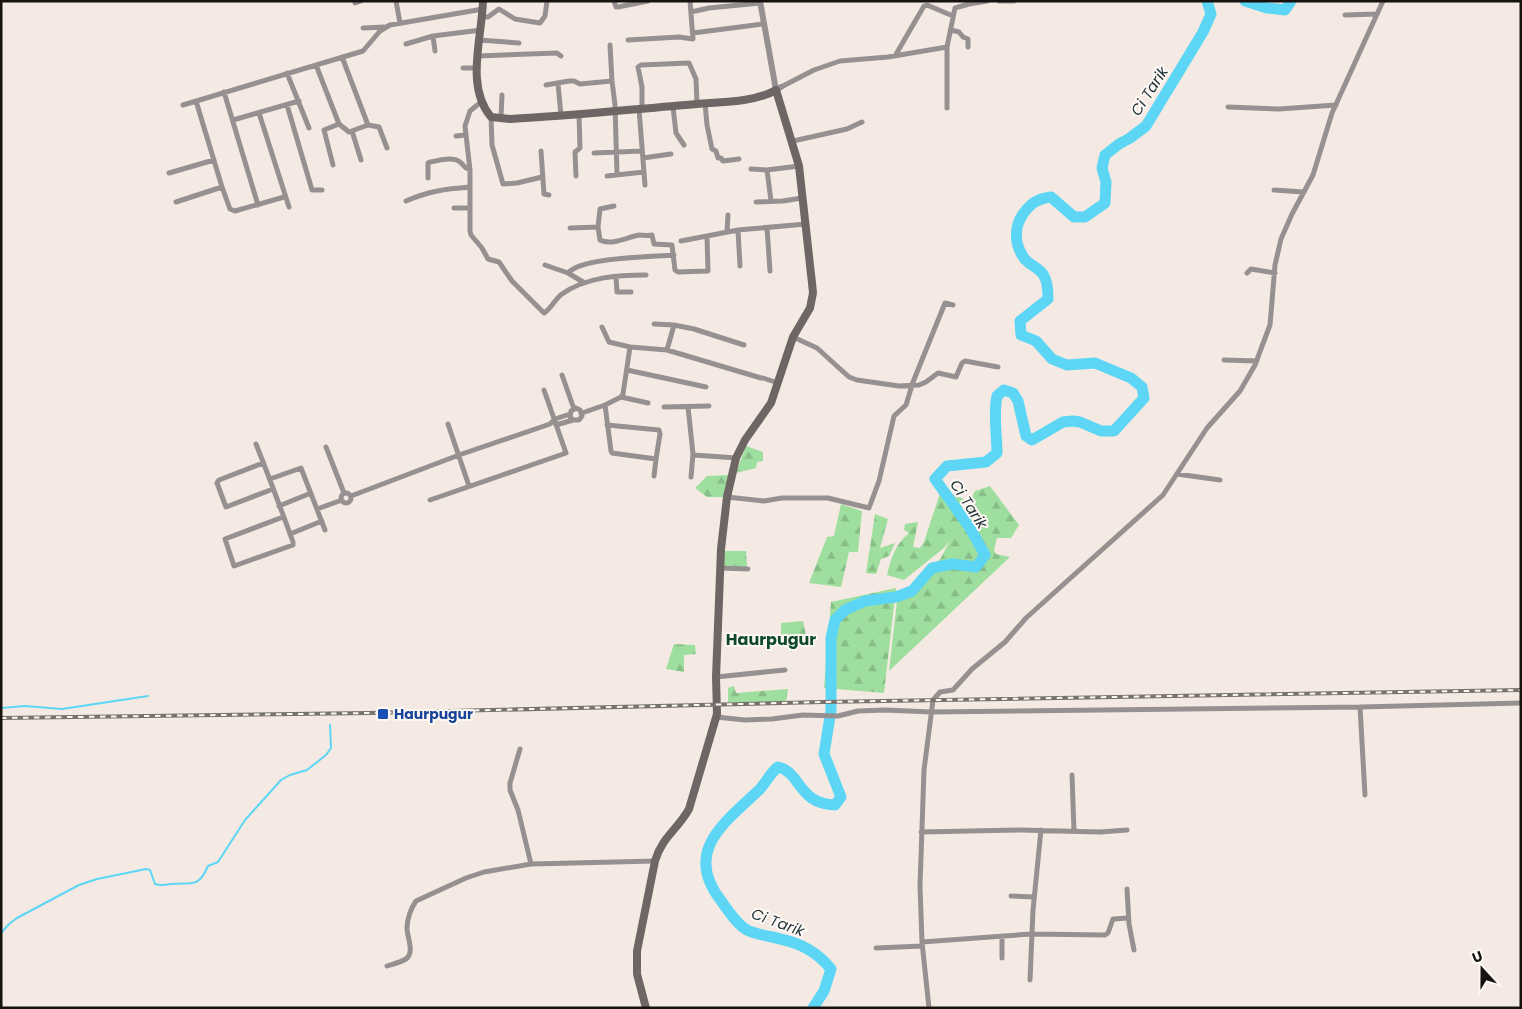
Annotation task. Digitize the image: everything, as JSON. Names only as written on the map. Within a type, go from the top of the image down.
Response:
[{"type":"main road","points":[[483,9],[477,68],[478,86],[481,102],[491,117],[510,120],[673,107],[754,98],[770,94],[778,88],[799,166],[813,293],[810,308],[793,338],[771,403],[745,440],[736,458],[727,497],[721,549],[716,718],[689,809],[685,817],[659,847],[654,861],[636,964],[646,1008]]},
{"type":"street","points":[[355,3],[361,1]]},
{"type":"street","points":[[396,1],[400,23]]},
{"type":"street","points":[[362,28],[385,27],[483,9],[488,17],[499,8],[515,19],[539,23],[542,22],[545,16],[547,1]]},
{"type":"street","points":[[614,1],[616,7],[648,1]]},
{"type":"street","points":[[628,40],[679,37],[693,39],[690,1]]},
{"type":"street","points":[[708,1],[709,8]]},
{"type":"street","points":[[947,108],[946,47],[955,8],[987,1]]},
{"type":"street","points":[[999,1],[1013,1]]},
{"type":"street","points":[[929,1008],[922,944],[920,886],[924,770],[933,700],[940,692],[953,690],[972,669],[1005,642],[1026,618],[1163,495],[1207,428],[1240,391],[1257,361],[1270,325],[1275,272],[1281,239],[1317,167],[1330,119],[1382,1]]},
{"type":"street","points":[[691,12],[760,2],[763,24],[778,88],[840,61],[895,56],[946,47]]},
{"type":"street","points":[[895,56],[924,6],[927,5],[953,16]]},
{"type":"street","points":[[1345,15],[1377,14]]},
{"type":"street","points":[[693,33],[763,24]]},
{"type":"street","points":[[182,105],[365,50],[385,27]]},
{"type":"street","points":[[406,44],[433,36],[481,30]]},
{"type":"street","points":[[951,30],[959,32],[963,38],[968,39],[968,47]]},
{"type":"street","points":[[433,36],[435,51]]},
{"type":"street","points":[[480,40],[518,43]]},
{"type":"street","points":[[610,45],[617,174]]},
{"type":"street","points":[[478,56],[557,53],[561,56]]},
{"type":"street","points":[[342,57],[368,125]]},
{"type":"street","points":[[645,185],[642,151],[642,87],[638,67],[641,65],[689,63],[696,78],[712,149],[716,151],[718,158],[721,158],[722,161],[739,159]]},
{"type":"street","points":[[316,65],[339,124],[349,132],[368,125],[379,127],[387,148]]},
{"type":"street","points":[[463,68],[477,68]]},
{"type":"street","points":[[287,73],[310,128]]},
{"type":"street","points":[[546,85],[574,81],[580,84],[612,81]]},
{"type":"street","points":[[558,83],[561,116]]},
{"type":"street","points":[[224,92],[258,205]]},
{"type":"street","points":[[501,118],[502,95]]},
{"type":"street","points":[[233,120],[299,100]]},
{"type":"street","points":[[196,101],[229,207],[235,211],[284,197]]},
{"type":"street","points":[[481,102],[467,116],[465,135],[470,170],[471,235],[482,248],[484,256],[490,261],[499,262],[512,281],[541,312],[546,312],[560,295],[583,282],[646,275]]},
{"type":"street","points":[[287,105],[312,190],[322,190]]},
{"type":"street","points":[[1228,107],[1279,109],[1336,105]]},
{"type":"street","points":[[673,107],[676,133],[684,145]]},
{"type":"street","points":[[259,113],[284,197],[289,206]]},
{"type":"street","points":[[576,176],[575,152],[580,148],[579,115]]},
{"type":"street","points":[[491,117],[492,145],[503,184],[542,177]]},
{"type":"street","points":[[793,141],[846,129],[862,122]]},
{"type":"street","points":[[333,165],[324,130],[339,124]]},
{"type":"street","points":[[352,131],[361,160]]},
{"type":"street","points":[[456,136],[465,135]]},
{"type":"street","points":[[541,150],[544,194],[549,195]]},
{"type":"street","points":[[594,153],[642,151]]},
{"type":"street","points":[[643,158],[671,154]]},
{"type":"street","points":[[428,178],[428,163],[430,162],[450,159],[458,160],[466,169],[470,170]]},
{"type":"street","points":[[168,174],[214,160]]},
{"type":"street","points":[[751,169],[767,170],[799,166]]},
{"type":"street","points":[[767,170],[770,202]]},
{"type":"street","points":[[607,176],[644,172]]},
{"type":"street","points":[[176,202],[222,187]]},
{"type":"street","points":[[406,201],[440,189],[470,187]]},
{"type":"street","points":[[1274,190],[1304,192]]},
{"type":"street","points":[[756,202],[802,198]]},
{"type":"street","points":[[614,206],[600,209],[598,227],[600,240],[602,242],[633,238],[639,235],[652,236],[654,244],[672,246],[676,272],[708,271],[707,236]]},
{"type":"street","points":[[454,208],[470,208]]},
{"type":"street","points":[[727,232],[728,215]]},
{"type":"street","points":[[682,241],[738,230],[806,224]]},
{"type":"street","points":[[570,228],[598,227]]},
{"type":"street","points":[[767,228],[770,272]]},
{"type":"street","points":[[738,230],[740,266]]},
{"type":"street","points":[[664,245],[664,256]]},
{"type":"street","points":[[568,273],[576,268],[610,260],[674,255]]},
{"type":"street","points":[[545,265],[568,273],[583,282]]},
{"type":"street","points":[[1247,273],[1251,269],[1275,272]]},
{"type":"street","points":[[616,277],[617,292],[632,292]]},
{"type":"street","points":[[727,497],[764,500],[828,498],[869,508],[879,481],[894,416],[906,405],[912,385],[945,303],[953,305]]},
{"type":"street","points":[[654,324],[694,328],[744,344]]},
{"type":"street","points":[[667,350],[674,326]]},
{"type":"street","points":[[602,327],[609,342],[630,347],[667,350],[778,383]]},
{"type":"street","points":[[793,338],[817,348],[852,378],[893,385],[923,384],[938,372],[956,377],[962,363],[966,361],[998,367]]},
{"type":"street","points":[[582,413],[621,397],[624,391],[630,347]]},
{"type":"street","points":[[1224,360],[1257,361]]},
{"type":"street","points":[[627,370],[706,387]]},
{"type":"street","points":[[562,375],[574,409]]},
{"type":"street","points":[[430,500],[564,454],[566,451],[544,390]]},
{"type":"street","points":[[621,397],[648,403]]},
{"type":"street","points":[[605,405],[612,453],[656,459]]},
{"type":"street","points":[[664,407],[709,406]]},
{"type":"street","points":[[688,407],[692,454],[691,478]]},
{"type":"street","points":[[574,409],[578,409],[582,413]]},
{"type":"street","points":[[351,496],[459,455],[550,424],[555,419],[570,414],[574,409]]},
{"type":"street","points":[[550,424],[557,425],[573,420],[577,421],[582,413]]},
{"type":"street","points":[[570,414],[573,420]]},
{"type":"street","points":[[448,424],[469,486]]},
{"type":"street","points":[[607,425],[659,430],[654,476]]},
{"type":"street","points":[[256,444],[270,479],[293,545],[234,566],[225,539],[283,517]]},
{"type":"street","points":[[326,447],[344,493],[342,500]]},
{"type":"street","points":[[692,454],[736,458]]},
{"type":"street","points":[[263,463],[218,480],[217,483],[226,507],[273,489]]},
{"type":"street","points":[[270,479],[298,467],[301,468],[325,530]]},
{"type":"street","points":[[1177,474],[1220,480]]},
{"type":"street","points":[[344,493],[349,493],[351,496]]},
{"type":"street","points":[[279,506],[311,494]]},
{"type":"street","points":[[317,509],[342,500],[348,503],[351,496]]},
{"type":"street","points":[[290,534],[322,521]]},
{"type":"street","points":[[720,568],[748,569]]},
{"type":"street","points":[[716,677],[784,670]]},
{"type":"street","points":[[716,718],[752,720],[802,715],[838,716],[858,711],[885,710],[931,712],[1360,707],[1521,703]]},
{"type":"street","points":[[1360,707],[1366,795]]},
{"type":"street","points":[[520,749],[510,783],[510,790],[518,810],[531,864]]},
{"type":"street","points":[[1072,775],[1074,831]]},
{"type":"street","points":[[1030,980],[1034,897],[1041,830]]},
{"type":"street","points":[[921,832],[1127,830]]},
{"type":"street","points":[[387,966],[409,956],[410,947],[407,923],[416,902],[474,874],[531,864],[654,861]]},
{"type":"street","points":[[1127,889],[1128,918],[1134,950]]},
{"type":"street","points":[[1010,896],[1034,897]]},
{"type":"street","points":[[876,948],[1032,934],[1105,935],[1108,933],[1113,919],[1128,918]]},
{"type":"street","points":[[1002,936],[1002,958]]},
{"type":"green space","points":[[746,446],[763,452],[763,461],[757,462],[756,468],[736,473]]},
{"type":"green space","points":[[729,475],[725,497],[707,497],[695,488],[707,476]]},
{"type":"green space","points":[[990,486],[1019,525],[1011,538],[997,538],[994,550],[996,554],[1010,557],[889,671],[897,601],[941,558],[950,540],[944,548],[904,580],[887,575],[894,552],[909,533],[904,530],[905,524],[918,522],[913,547],[920,548],[924,542],[941,490],[964,499],[959,522],[975,491]]},
{"type":"green space","points":[[841,504],[862,511],[858,552],[849,552],[841,587],[809,583],[827,537],[834,536]]},
{"type":"green space","points":[[875,514],[888,519],[880,548],[895,543],[889,556],[881,559],[876,574],[866,573]]},
{"type":"green space","points":[[724,551],[746,551],[747,567],[724,567]]},
{"type":"green space","points":[[896,588],[884,693],[824,688],[831,602]]},
{"type":"green space","points":[[803,621],[807,640],[791,652],[788,636],[781,636],[781,623]]},
{"type":"green space","points":[[674,644],[695,645],[696,654],[684,655],[684,672],[666,669]]},
{"type":"green space","points":[[734,686],[736,693],[788,689],[786,703],[728,702],[728,688]]},
{"type":"waterway","name":"Ci Tarik","points":[[813,1008],[824,991],[831,969],[808,949],[788,941],[751,932],[733,918],[711,884],[706,868],[707,853],[712,840],[721,827],[759,790],[778,767],[786,770],[807,794],[814,799],[835,805],[841,797],[824,754],[831,710],[831,638],[835,620],[845,610],[865,601],[896,597],[912,591],[932,568],[952,564],[976,567],[985,555],[970,528],[935,479],[947,466],[986,462],[997,453],[995,417],[997,396],[1004,390],[1013,393],[1018,401],[1026,436],[1032,440],[1063,422],[1080,422],[1101,431],[1114,431],[1144,398],[1142,387],[1131,378],[1095,363],[1067,365],[1052,359],[1036,341],[1021,335],[1020,321],[1048,299],[1048,293],[1046,281],[1042,273],[1026,260],[1021,253],[1016,236],[1018,224],[1026,210],[1032,204],[1042,199],[1051,197],[1074,217],[1085,217],[1105,203],[1106,182],[1102,168],[1105,155],[1146,126],[1203,32],[1211,14],[1207,1]]},
{"type":"waterway","name":"Ci Tarik","points":[[1245,1],[1267,8],[1285,10],[1291,1]]},
{"type":"waterway","points":[[1,708],[25,706],[62,709],[148,696]]},
{"type":"waterway","points":[[1,933],[17,918],[79,885],[97,879],[146,869],[150,870],[157,885],[194,883],[201,878],[208,866],[218,862],[245,820],[281,780],[307,770],[326,755],[331,748],[330,725]]},
{"type":"railway","points":[[1,718],[369,713],[822,702],[1521,690]]},
{"type":"place","name":"Haurpugur","points":[[383,714]]},
{"type":"district","name":"Haurpugur","points":[[771,639]]}]
